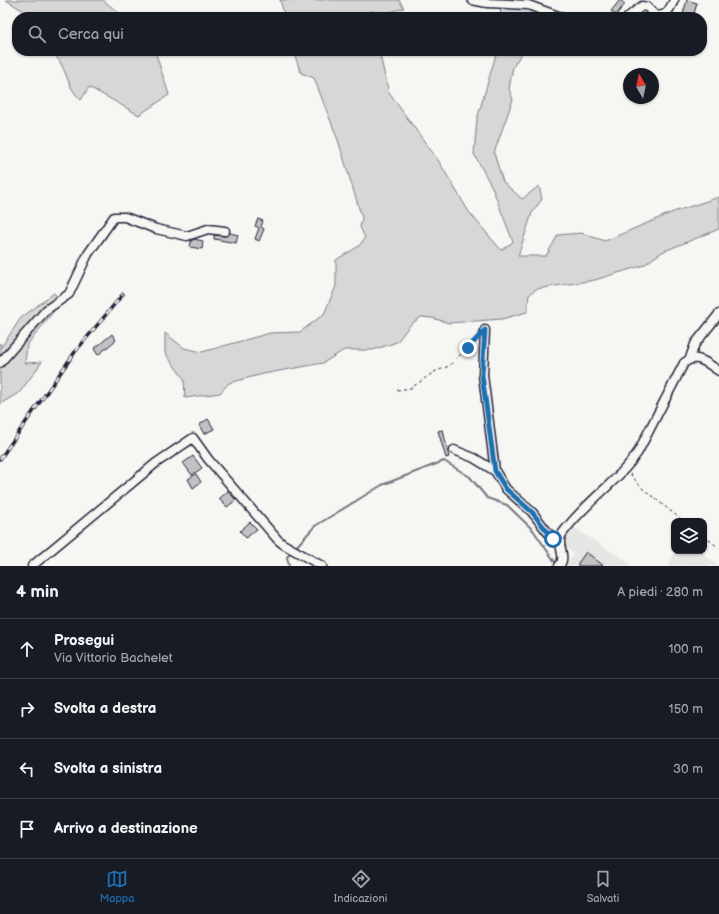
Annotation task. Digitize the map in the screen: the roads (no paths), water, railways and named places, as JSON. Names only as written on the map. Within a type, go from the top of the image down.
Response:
[{"type":"street","points":[[472,0],[487,3],[528,5],[547,12]]},
{"type":"street","points":[[668,12],[674,0]]},
{"type":"street","points":[[634,12],[642,6],[647,7],[652,12]]},
{"type":"street","points":[[0,363],[46,310],[68,294],[88,254],[114,217],[124,217],[156,229],[187,236],[208,229],[225,231]]},
{"type":"street","points":[[560,565],[562,553],[559,542],[561,536],[578,516],[626,469],[638,452],[684,362],[690,358],[695,344],[719,314]]},
{"type":"street","points":[[485,330],[482,375],[495,471],[506,489],[532,512],[553,539],[559,542]]},
{"type":"street","points":[[690,358],[701,359],[719,371]]},
{"type":"street","points":[[32,566],[107,505],[151,466],[193,438],[208,459],[283,544],[322,566]]},
{"type":"street","points":[[454,450],[474,458],[495,471]]},
{"type":"waterway","points":[[295,548],[315,526],[382,485],[444,461],[470,477],[487,498],[507,505],[533,530],[557,565]]},
{"type":"waterway","points":[[289,566],[287,557],[292,551]]},
{"type":"railway","points":[[0,459],[75,352],[123,294]]}]
